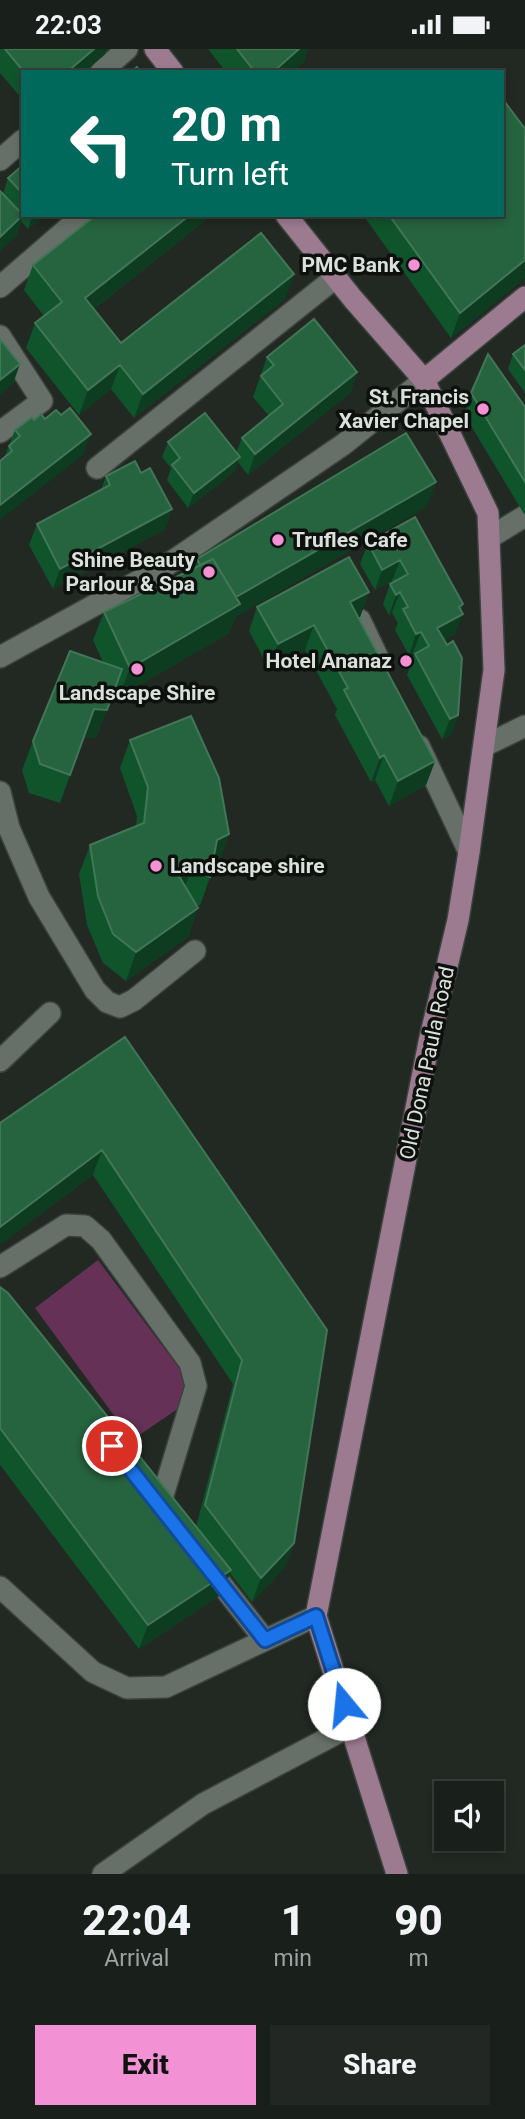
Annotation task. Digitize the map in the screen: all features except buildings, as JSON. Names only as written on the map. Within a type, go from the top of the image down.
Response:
[{"type":"main road","points":[[155,49],[171,70]]},
{"type":"main road","name":"Old Dona Paula Road","points":[[288,217],[335,278],[424,380],[488,513],[494,670],[469,852],[458,920],[429,1042],[316,1616],[397,1874]]},
{"type":"main road","points":[[424,380],[525,297]]},
{"type":"street","points":[[103,70],[127,49]]},
{"type":"street","points":[[0,160],[21,143]]},
{"type":"street","points":[[0,287],[81,217]]},
{"type":"street","points":[[97,468],[335,278]]},
{"type":"street","points":[[0,336],[42,401],[0,432]]},
{"type":"street","points":[[0,657],[164,567],[344,444],[424,380]]},
{"type":"street","points":[[489,538],[525,516]]},
{"type":"street","points":[[360,619],[389,681]]},
{"type":"street","points":[[484,746],[525,726]]},
{"type":"street","points":[[412,730],[469,852]]},
{"type":"street","points":[[0,792],[9,828],[39,897],[95,990],[107,1002],[120,1007],[134,1000],[195,951]]},
{"type":"street","points":[[0,1061],[50,1013]]},
{"type":"street","points":[[0,1267],[66,1225],[85,1226],[101,1240],[190,1363],[196,1386],[160,1505]]},
{"type":"street","points":[[143,1484],[176,1526]]},
{"type":"street","points":[[192,1547],[265,1640]]},
{"type":"street","points":[[0,1587],[93,1672],[127,1688],[166,1687],[316,1616]]},
{"type":"street","points":[[103,1874],[203,1804],[351,1726]]},
{"type":"shaded area","points":[[98,1260],[185,1376],[182,1406],[132,1440],[35,1308]]},
{"type":"place","name":"PMC Bank","points":[[414,265]]},
{"type":"place","name":"St. Francis Xavier Chapel","points":[[483,409]]},
{"type":"place","name":"Trufles Cafe","points":[[278,540]]},
{"type":"place","name":"Shine Beauty Parlour & Spa","points":[[209,572]]},
{"type":"place","name":"Hotel Ananaz","points":[[406,661]]},
{"type":"place","name":"Landscape Shire","points":[[137,669]]},
{"type":"place","name":"Landscape shire","points":[[156,866]]},
{"type":"route","points":[[112,1446],[265,1640],[316,1616],[344,1704]]}]
